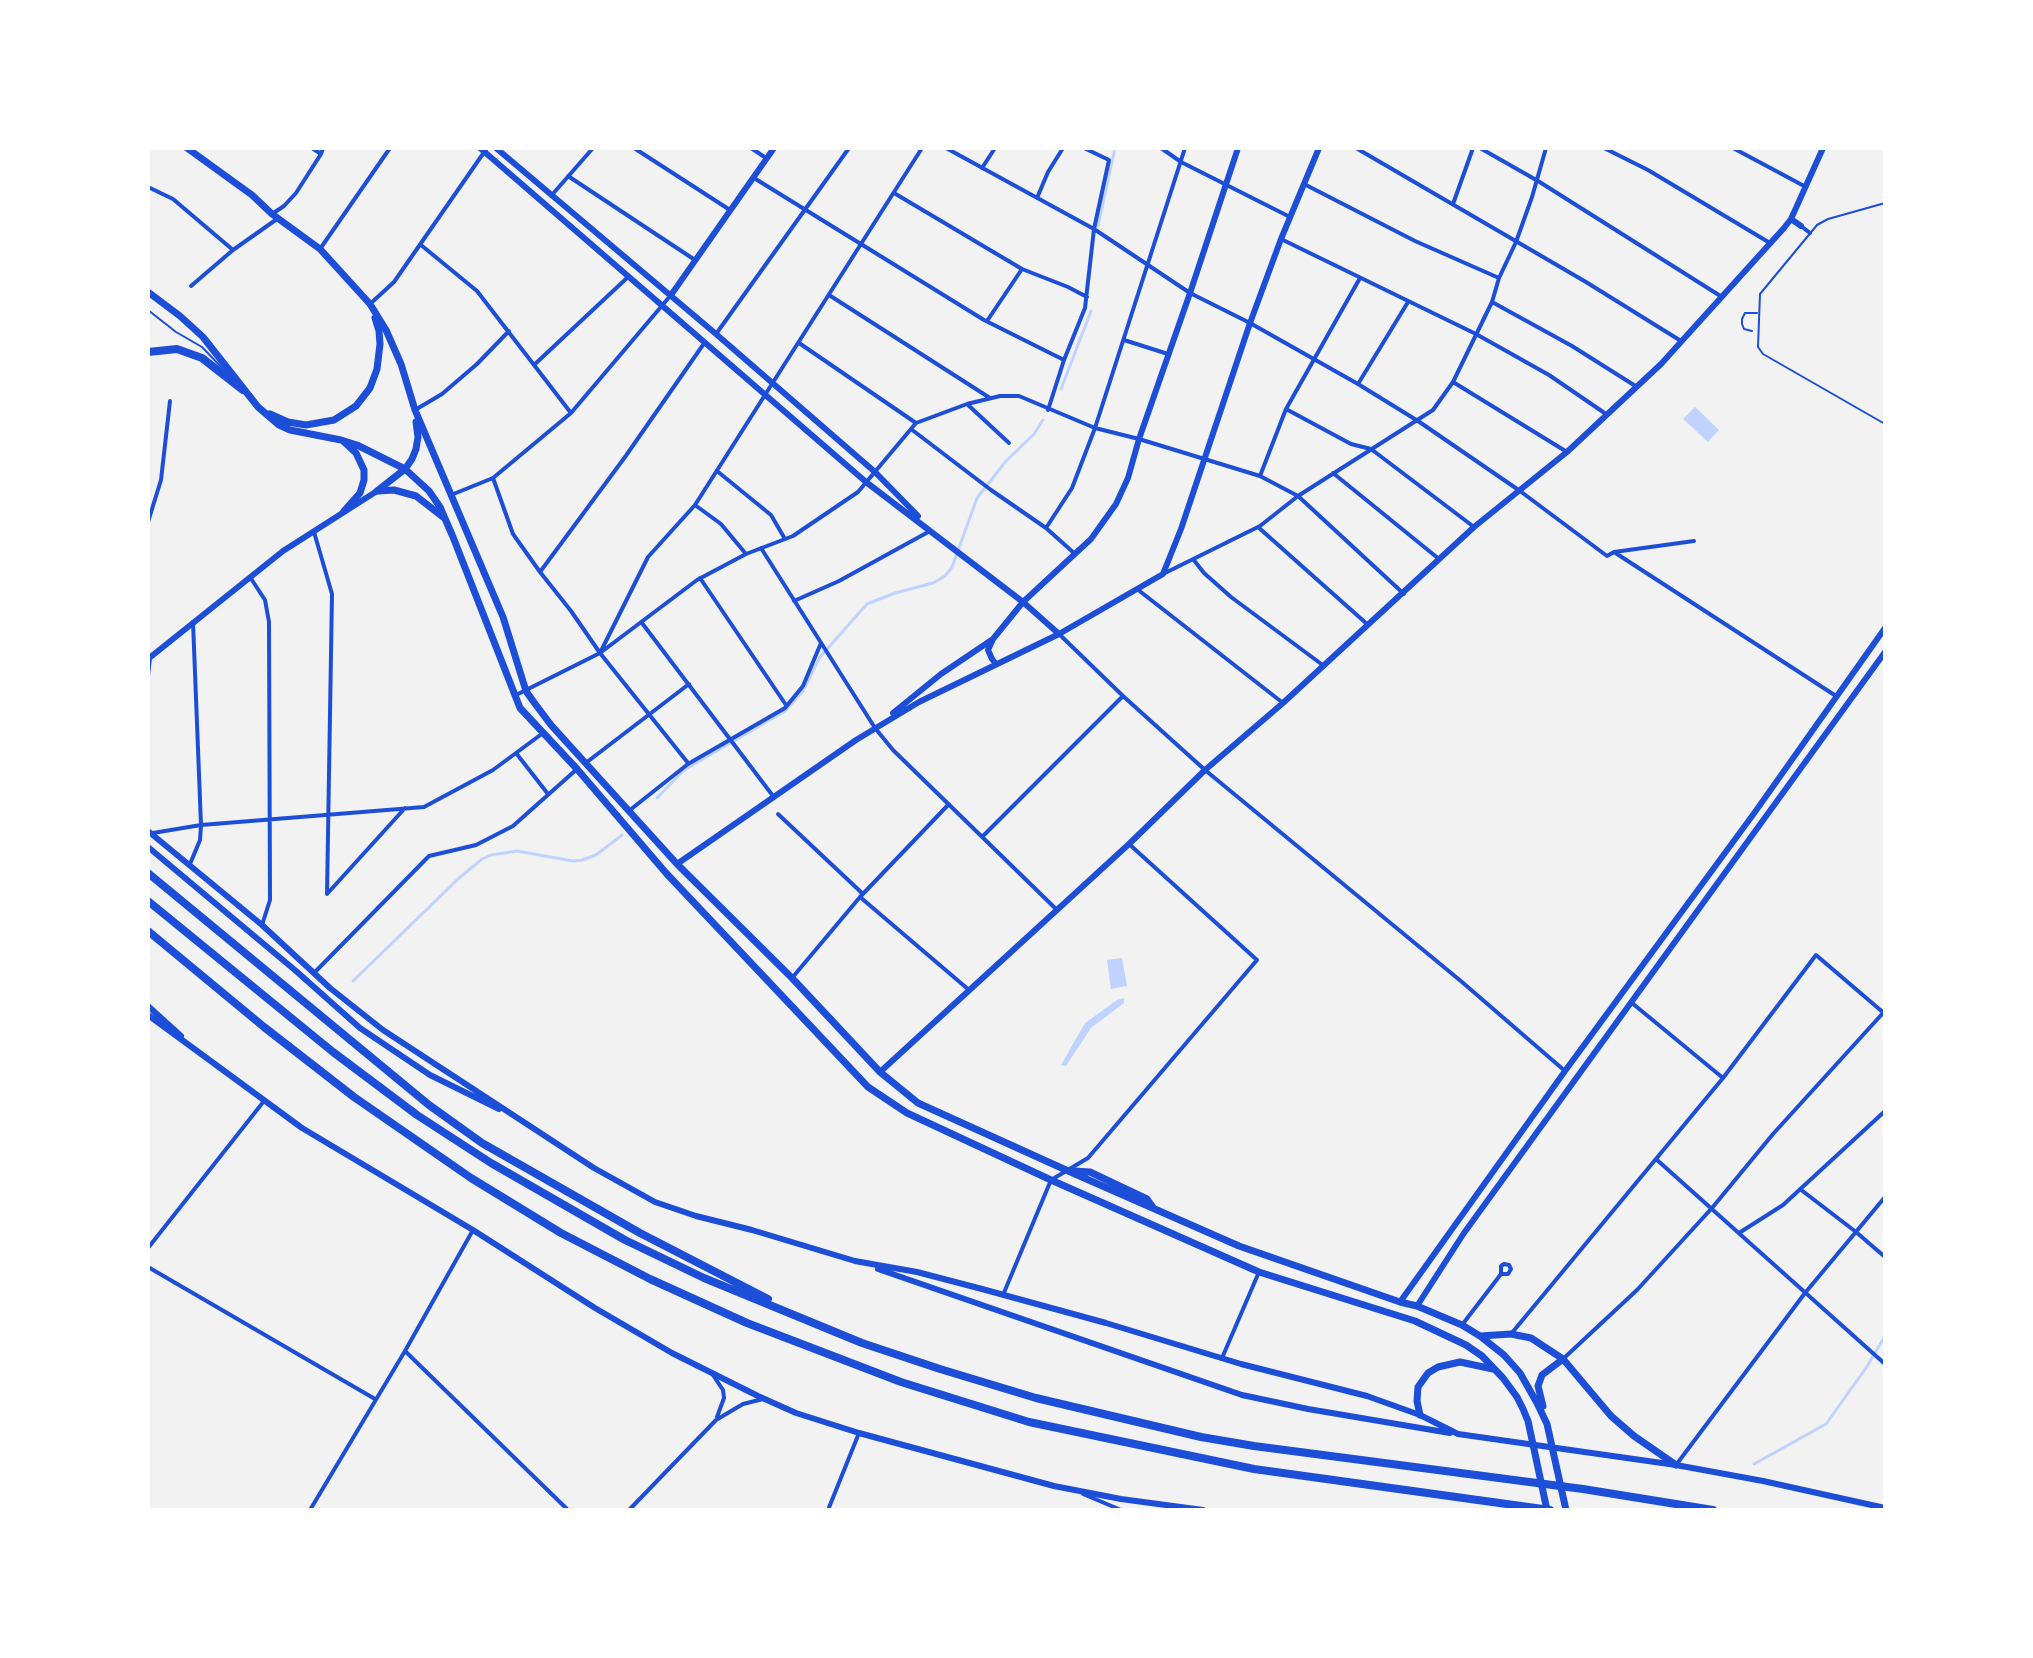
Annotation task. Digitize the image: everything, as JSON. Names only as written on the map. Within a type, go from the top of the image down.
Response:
[{"type":"highway","points":[[148,352],[177,349],[202,358],[243,390]]},
{"type":"highway","points":[[148,873],[429,1105],[482,1143],[640,1233],[818,1326]]},
{"type":"highway","points":[[148,901],[333,1052],[417,1115],[491,1163],[625,1240],[704,1278],[818,1326],[940,1369],[1036,1398],[1201,1437],[1583,1489],[1713,1510]]},
{"type":"highway","points":[[148,931],[354,1097],[471,1178],[561,1233],[650,1279],[747,1323],[901,1382],[1029,1422],[1254,1469],[1548,1510]]},
{"type":"main road","points":[[187,148],[320,249],[370,304],[401,364],[415,410],[503,617],[526,691],[551,725],[677,864],[792,978],[880,1072],[918,1103],[1239,1246],[1417,1306],[1462,1325],[1504,1355],[1520,1373],[1547,1424]]},
{"type":"main road","points":[[496,148],[875,472],[932,530]]},
{"type":"main road","points":[[671,295],[774,148]]},
{"type":"main road","points":[[666,873],[875,728],[941,674],[993,639],[1023,602],[1091,539],[1116,504],[1128,478],[1238,148]]},
{"type":"main road","points":[[875,728],[919,702],[1059,634],[1163,574],[1250,323],[1319,148]]},
{"type":"main road","points":[[880,1072],[1129,844],[1205,770],[1404,594],[1474,527],[1567,452],[1637,387],[1791,219],[1823,148]]},
{"type":"main road","points":[[483,149],[866,482],[1011,592],[1059,634]]},
{"type":"main road","points":[[1791,219],[1801,226]]},
{"type":"main road","points":[[148,292],[203,337],[243,390],[279,425],[357,445],[405,469],[429,491],[445,518],[520,708],[666,873],[868,1087],[907,1113],[1259,1272],[1403,1317],[1453,1338],[1482,1356],[1517,1397],[1528,1421],[1548,1510]]},
{"type":"main road","points":[[258,407],[288,422],[306,425],[334,420],[356,406],[370,388],[379,358],[379,331],[370,304]]},
{"type":"main road","points":[[149,657],[283,551],[377,491],[405,469],[416,449],[415,410]]},
{"type":"main road","points":[[341,440],[356,453],[364,470],[360,493],[344,511]]},
{"type":"main road","points":[[377,491],[394,490],[416,496],[445,518]]},
{"type":"main road","points":[[1011,592],[1016,613]]},
{"type":"main road","points":[[1403,1317],[1400,1302],[1885,628]]},
{"type":"main road","points":[[993,639],[988,650],[996,664]]},
{"type":"main road","points":[[1403,1317],[1417,1306],[1464,1233],[1885,652]]},
{"type":"main road","points":[[543,733],[551,725]]},
{"type":"main road","points":[[577,769],[587,762]]},
{"type":"main road","points":[[150,832],[383,1030],[594,1168],[655,1202],[855,1261],[1242,1395],[1458,1434],[1676,1465],[1885,1508]]},
{"type":"main road","points":[[148,847],[360,1028],[430,1075],[527,1123]]},
{"type":"main road","points":[[148,1006],[206,1059]]},
{"type":"main road","points":[[148,1015],[302,1128],[473,1230],[595,1308],[672,1353],[763,1399],[859,1433],[983,1468],[1073,1490],[1203,1510]]},
{"type":"main road","points":[[1565,1071],[1576,1080]]},
{"type":"main road","points":[[855,1261],[917,1272],[1367,1396],[1420,1415],[1458,1434]]},
{"type":"main road","points":[[1480,1336],[1511,1334],[1531,1338],[1563,1359],[1611,1416],[1676,1465]]},
{"type":"main road","points":[[1563,1359],[1542,1375],[1538,1386],[1566,1510]]},
{"type":"main road","points":[[1420,1415],[1418,1387],[1428,1373],[1438,1367],[1460,1362],[1493,1370]]},
{"type":"street","points":[[191,286],[275,216],[296,193],[322,151],[312,148]]},
{"type":"street","points":[[320,249],[390,148]]},
{"type":"street","points":[[551,196],[593,148]]},
{"type":"street","points":[[634,148],[730,210]]},
{"type":"street","points":[[751,148],[767,158]]},
{"type":"street","points":[[716,334],[849,148]]},
{"type":"street","points":[[600,653],[648,557],[695,505],[922,148]]},
{"type":"street","points":[[946,148],[1094,229],[1190,293],[1313,358],[1418,421],[1607,556],[1614,552],[1694,541]]},
{"type":"street","points":[[982,168],[995,148]]},
{"type":"street","points":[[1037,198],[1063,148]]},
{"type":"street","points":[[1048,410],[1085,308],[1094,229],[1109,160],[1084,148]]},
{"type":"street","points":[[1161,148],[1181,162],[1290,217]]},
{"type":"street","points":[[1046,528],[1072,488],[1095,428],[1185,148]]},
{"type":"street","points":[[1356,148],[1682,341]]},
{"type":"street","points":[[1453,204],[1473,148]]},
{"type":"street","points":[[1480,148],[1722,297]]},
{"type":"street","points":[[1163,574],[1258,527],[1298,496],[1433,410],[1453,382],[1492,302],[1538,181],[1546,148]]},
{"type":"street","points":[[1604,148],[1648,170],[1770,243]]},
{"type":"street","points":[[1733,148],[1806,187]]},
{"type":"street","points":[[370,304],[394,282],[421,245],[483,149]]},
{"type":"street","points":[[568,176],[695,260]]},
{"type":"street","points":[[752,177],[987,321],[1064,360]]},
{"type":"street","points":[[1304,184],[1415,241],[1499,278]]},
{"type":"street","points":[[148,187],[173,199],[233,250]]},
{"type":"street","points":[[894,193],[1022,269],[1087,297]]},
{"type":"street","points":[[1801,226],[1810,233]]},
{"type":"street","points":[[1281,239],[1476,334],[1549,375],[1608,415]]},
{"type":"street","points":[[421,245],[477,291],[571,413]]},
{"type":"street","points":[[987,321],[1022,269]]},
{"type":"street","points":[[534,365],[628,277]]},
{"type":"street","points":[[1260,476],[1286,409],[1360,278]]},
{"type":"street","points":[[450,495],[493,478],[571,413],[671,295]]},
{"type":"street","points":[[829,295],[990,398]]},
{"type":"street","points":[[1358,384],[1408,302]]},
{"type":"street","points":[[1492,302],[1572,346],[1637,387]]},
{"type":"street","points":[[415,410],[451,386],[509,331]]},
{"type":"street","points":[[1123,340],[1168,354]]},
{"type":"street","points":[[540,572],[705,342]]},
{"type":"street","points":[[798,343],[916,423]]},
{"type":"street","points":[[1453,382],[1567,452]]},
{"type":"street","points":[[515,695],[600,653],[700,578],[746,554],[793,536],[858,492],[916,423],[967,404],[1000,396],[1019,396],[1095,428],[1260,476],[1298,496],[1404,594]]},
{"type":"street","points":[[148,522],[161,480],[170,401]]},
{"type":"street","points":[[967,404],[1009,443]]},
{"type":"street","points":[[1286,409],[1351,444],[1371,449],[1474,527]]},
{"type":"street","points":[[911,429],[1046,528],[1074,553]]},
{"type":"street","points":[[717,471],[771,515],[785,539]]},
{"type":"street","points":[[1333,473],[1439,559]]},
{"type":"street","points":[[493,478],[513,534],[600,653],[688,764]]},
{"type":"street","points":[[695,505],[721,524],[746,554]]},
{"type":"street","points":[[1258,527],[1369,625]]},
{"type":"street","points":[[794,601],[839,581],[932,530]]},
{"type":"street","points":[[314,532],[332,594],[327,894],[405,808]]},
{"type":"street","points":[[761,548],[875,728],[893,750],[1057,910]]},
{"type":"street","points":[[1614,552],[1836,696]]},
{"type":"street","points":[[1193,558],[1204,573],[1231,597],[1324,666]]},
{"type":"street","points":[[249,577],[265,600],[269,622],[270,900],[262,925]]},
{"type":"street","points":[[700,578],[787,706]]},
{"type":"street","points":[[1137,589],[1283,703]]},
{"type":"street","points":[[190,864],[200,840],[201,825],[193,622]]},
{"type":"street","points":[[642,623],[775,798]]},
{"type":"street","points":[[1059,634],[1205,770],[1565,1071]]},
{"type":"street","points":[[629,811],[688,764],[787,706],[803,686],[821,644]]},
{"type":"street","points":[[148,676],[149,657]]},
{"type":"street","points":[[587,762],[689,684]]},
{"type":"street","points":[[983,836],[1123,696]]},
{"type":"street","points":[[150,832],[424,807],[493,770],[543,733]]},
{"type":"street","points":[[516,753],[548,794]]},
{"type":"street","points":[[314,973],[429,856],[476,845],[513,826],[577,769]]},
{"type":"street","points":[[792,978],[861,896],[949,804]]},
{"type":"street","points":[[778,814],[861,896],[969,990]]},
{"type":"street","points":[[1003,1295],[1051,1180],[1088,1158],[1257,960],[1129,844]]},
{"type":"street","points":[[1511,1334],[1723,1078],[1816,955],[1885,1013],[1773,1134],[1712,1208],[1637,1290],[1563,1359]]},
{"type":"street","points":[[1632,1003],[1723,1078]]},
{"type":"street","points":[[148,1248],[264,1101]]},
{"type":"street","points":[[1739,1233],[1783,1205],[1884,1113]]},
{"type":"street","points":[[1656,1159],[1885,1364]]},
{"type":"street","points":[[1800,1189],[1885,1257]]},
{"type":"street","points":[[1676,1465],[1805,1293],[1884,1200]]},
{"type":"street","points":[[310,1510],[473,1230]]},
{"type":"street","points":[[148,1267],[375,1399]]},
{"type":"street","points":[[1222,1358],[1259,1272]]},
{"type":"street","points":[[1462,1325],[1501,1274]]},
{"type":"street","points":[[405,1351],[568,1510]]},
{"type":"street","points":[[711,1372],[723,1390],[724,1398],[716,1420]]},
{"type":"street","points":[[629,1510],[716,1420],[743,1404],[763,1399]]},
{"type":"street","points":[[828,1510],[859,1433]]},
{"type":"street","points":[[1073,1490],[1121,1510]]},
{"type":"lane","points":[[1885,203],[1817,225],[1760,294],[1758,313],[1758,347],[1763,354],[1885,424]]},
{"type":"lane","points":[[148,310],[202,347],[243,390]]},
{"type":"lane","points":[[1752,331],[1744,329],[1742,319],[1745,313],[1758,313]]},
{"type":"water","points":[[1695,407],[1719,430],[1708,442],[1683,419]]},
{"type":"water","points":[[1122,958],[1127,986],[1111,989],[1107,960]]},
{"type":"water","points":[[1124,998],[1124,1003],[1091,1028],[1066,1066],[1061,1065],[1085,1023]]},
{"type":"waterway","points":[[1098,226],[1115,148]]},
{"type":"waterway","points":[[1061,389],[1091,311]]},
{"type":"waterway","points":[[657,798],[684,770],[785,711],[803,691],[820,657],[867,604],[933,583],[945,576],[952,567],[977,498],[1043,420]]},
{"type":"waterway","points":[[353,981],[482,859],[517,851],[582,860],[596,855],[622,835]]},
{"type":"waterway","points":[[1754,1464],[1826,1424],[1885,1336]]}]
